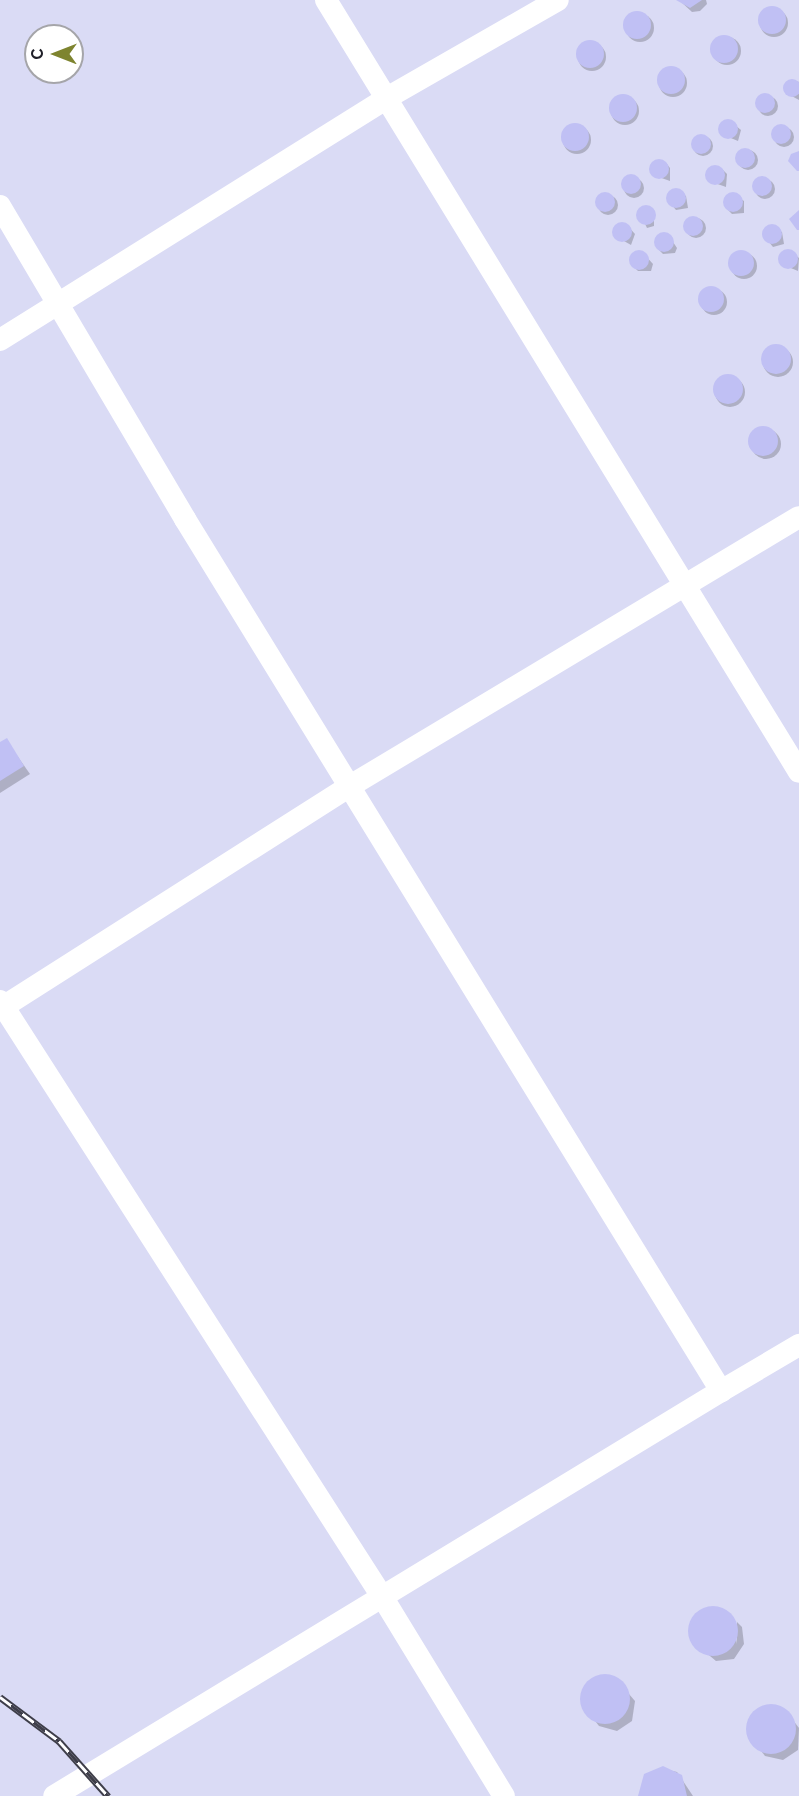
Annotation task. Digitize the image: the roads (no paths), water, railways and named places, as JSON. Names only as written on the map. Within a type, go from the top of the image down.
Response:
[{"type":"lane","points":[[326,0],[799,771]]},
{"type":"lane","points":[[0,340],[385,99],[558,0]]},
{"type":"lane","points":[[0,206],[185,519],[721,1391]]},
{"type":"lane","points":[[504,1796],[383,1598],[2,1004],[350,786],[799,517]]},
{"type":"lane","points":[[54,1796],[799,1345]]},
{"type":"railway","points":[[0,1697],[59,1741],[108,1796]]}]
